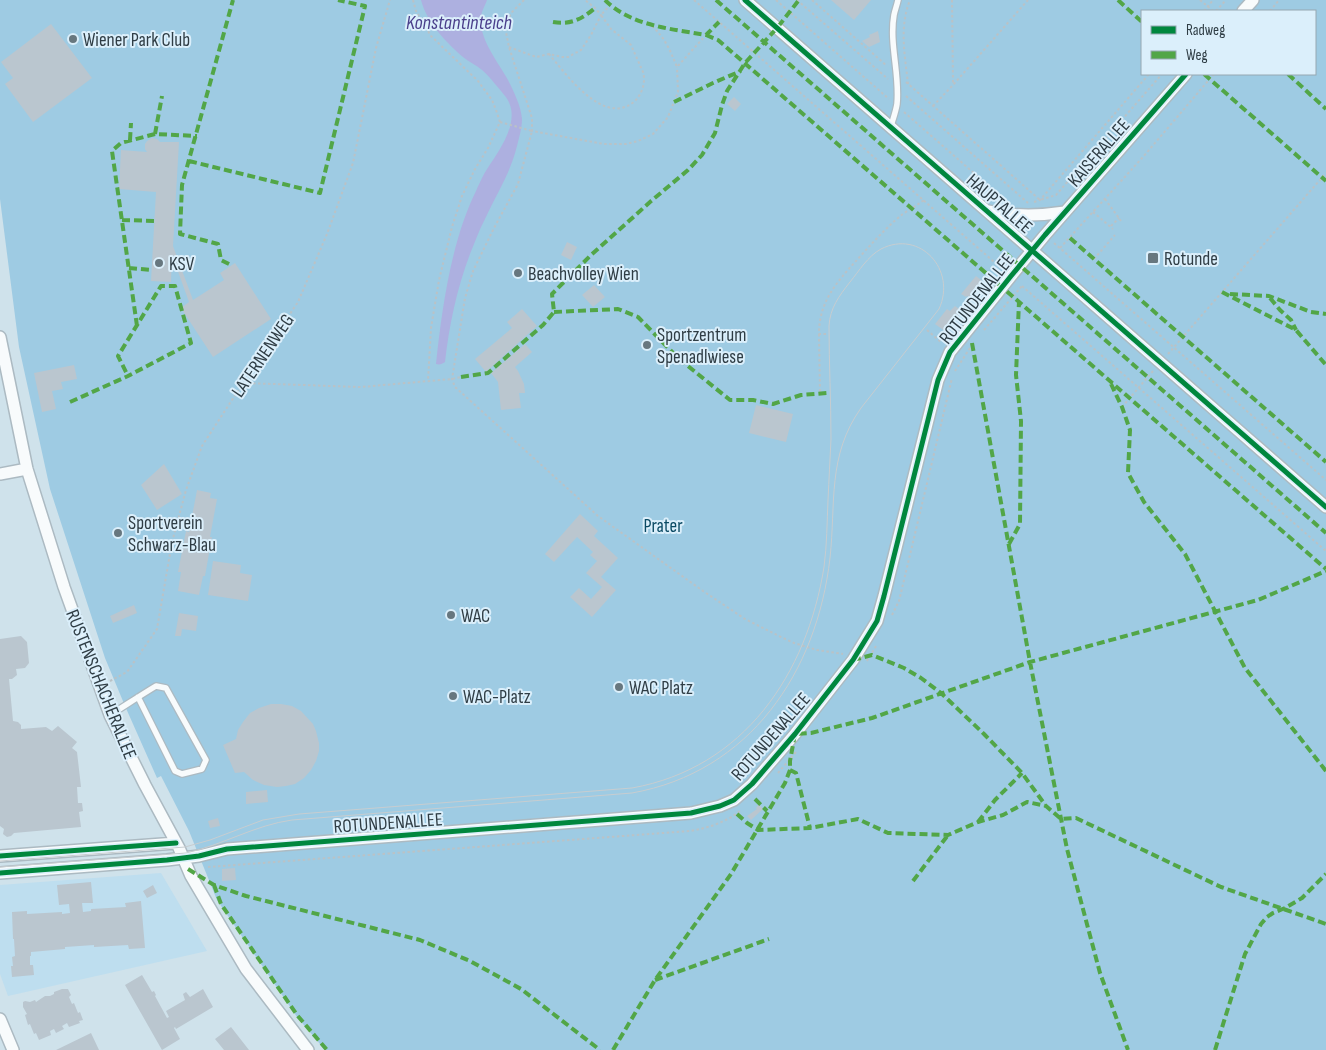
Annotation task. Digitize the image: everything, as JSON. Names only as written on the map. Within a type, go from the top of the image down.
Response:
[{"type":"street","name":"HAUPTALLEE","points":[[745,0],[1326,507]]},
{"type":"street","points":[[1244,10],[1253,0]]},
{"type":"street","name":"KAISERALLEE","points":[[1032,250],[1185,75]]},
{"type":"street","name":"KAISERALLEE","points":[[987,211],[1030,215],[1065,212]]},
{"type":"street","name":"ROTUNDENALLEE","points":[[0,873],[184,858],[227,850],[691,813],[720,806],[734,800],[752,784],[794,734],[853,660],[877,621],[938,380],[950,352],[1032,250]]},
{"type":"street","name":"RUSTENSCHACHERALLEE","points":[[0,337],[27,469],[64,587],[110,715],[144,785],[184,858],[191,876],[246,969],[308,1050]]},
{"type":"street","points":[[0,474],[27,469]]},
{"type":"street","points":[[0,856],[176,843]]},
{"type":"street","points":[[0,1020],[13,1050]]},
{"type":"lane","points":[[890,127],[896,106],[897,75],[894,16],[898,0]]},
{"type":"lane","points":[[110,715],[138,697],[156,686],[166,688],[206,760],[202,768],[182,774],[175,770],[138,697]]},
{"type":"path","points":[[413,0],[416,10],[431,36],[478,81],[492,100],[500,122],[462,196],[452,227],[439,280],[431,328],[428,381]]},
{"type":"path","points":[[524,0],[511,12],[505,27],[509,47],[532,118],[532,131],[518,184],[473,272],[465,298],[452,379],[455,387],[598,516],[703,591],[745,619],[794,643],[817,650],[843,654],[853,660]]},
{"type":"path","points":[[549,54],[580,89],[604,107],[613,109],[627,106],[634,102],[639,95],[644,76],[631,45],[611,29],[595,8],[585,0]]},
{"type":"path","points":[[776,0],[1008,202]]},
{"type":"path","points":[[797,0],[1030,204]]},
{"type":"path","points":[[812,0],[1040,200]]},
{"type":"path","points":[[908,84],[903,36],[904,19],[910,0]]},
{"type":"path","points":[[952,0],[953,85]]},
{"type":"path","points":[[933,106],[1028,0]]},
{"type":"path","points":[[1200,0],[1212,10]]},
{"type":"path","points":[[1205,10],[1214,0]]},
{"type":"path","points":[[1217,10],[1226,0]]},
{"type":"path","points":[[1271,10],[1279,0]]},
{"type":"path","points":[[509,47],[536,57],[549,54],[568,57],[581,50],[601,15],[610,5]]},
{"type":"path","points":[[500,122],[532,131],[604,144],[626,144],[638,141],[652,134],[668,117],[678,92],[677,67],[670,48],[661,34],[652,26]]},
{"type":"path","points":[[677,67],[706,35]]},
{"type":"path","points":[[1040,200],[1148,75]]},
{"type":"path","points":[[1022,204],[1030,204],[1056,195],[1161,75]]},
{"type":"path","points":[[1060,248],[1143,157],[1213,75]]},
{"type":"path","points":[[1122,407],[1326,173]]},
{"type":"path","points":[[1105,198],[1120,219],[1110,226]]},
{"type":"path","points":[[820,393],[819,334],[821,315],[836,283],[881,233],[924,200]]},
{"type":"path","points":[[1093,212],[1113,229]]},
{"type":"path","points":[[1045,235],[1326,480]]},
{"type":"path","points":[[1094,259],[1115,235]]},
{"type":"path","points":[[984,330],[1022,286]]},
{"type":"path","points":[[926,330],[938,338],[950,352]]},
{"type":"path","points":[[819,334],[826,334]]},
{"type":"path","points":[[890,619],[899,601],[953,374],[972,343]]},
{"type":"path","points":[[243,383],[361,387],[461,377]]},
{"type":"path","points":[[866,663],[876,646]]},
{"type":"path","points":[[778,773],[800,747]]},
{"type":"path","points":[[208,867],[690,831],[706,828],[737,814],[743,809]]},
{"type":"shaded area","points":[[161,873],[207,951],[8,996],[0,974],[0,885]]},
{"type":"green space","name":"Prater","points":[[0,0],[1326,0],[1326,1050],[325,1050],[297,1017],[217,900],[189,831],[161,776],[157,778],[125,706],[105,658],[50,489],[19,347],[0,199]]},
{"type":"water","name":"Konstantinteich","points":[[421,0],[487,0],[481,16],[483,34],[490,50],[513,89],[522,119],[522,126],[511,166],[481,227],[465,267],[454,307],[445,362],[440,364],[436,364],[441,321],[449,276],[460,232],[467,211],[484,174],[508,132],[512,114],[508,100],[489,77],[480,68],[463,57],[438,32],[432,24]]},
{"type":"building","points":[[831,0],[871,0],[854,20]]},
{"type":"building","points":[[51,24],[92,78],[33,122],[5,84],[13,78],[1,62]]},
{"type":"building","points":[[878,31],[880,42],[869,47],[862,41],[870,37],[869,35]]},
{"type":"building","points":[[734,97],[741,104],[735,111],[727,104]]},
{"type":"building","points":[[152,138],[160,142],[179,142],[173,246],[193,300],[224,280],[220,273],[235,263],[271,319],[213,357],[181,308],[189,302],[172,255],[171,282],[151,281],[156,192],[119,189],[121,150],[147,152],[145,144]]},
{"type":"building","points":[[567,242],[577,247],[571,260],[561,255]]},
{"type":"building","points":[[976,276],[985,283],[972,299],[961,294]]},
{"type":"building","points":[[594,285],[605,297],[593,307],[582,295]]},
{"type":"building","points":[[955,306],[962,311],[946,332],[935,324],[947,309],[950,311]]},
{"type":"building","points":[[522,309],[537,326],[486,372],[475,359],[512,328],[507,322]]},
{"type":"building","points":[[525,344],[532,352],[515,367],[524,384],[525,393],[519,393],[521,408],[501,410],[498,382],[491,373]]},
{"type":"building","points":[[74,365],[77,379],[61,382],[63,389],[52,391],[56,409],[42,412],[34,373]]},
{"type":"building","points":[[756,405],[793,414],[786,442],[749,433]]},
{"type":"building","points":[[164,464],[182,494],[157,510],[141,485]]},
{"type":"building","points":[[197,490],[211,493],[210,498],[217,499],[205,576],[203,576],[199,595],[178,591],[181,572],[178,572],[186,531],[189,532]]},
{"type":"building","points":[[580,514],[598,531],[594,536],[618,558],[601,577],[616,590],[592,617],[570,597],[579,588],[591,599],[602,587],[586,573],[597,561],[590,555],[593,552],[577,537],[554,562],[545,554]]},
{"type":"building","points":[[213,561],[241,565],[240,573],[252,575],[248,601],[208,595]]},
{"type":"building","points":[[134,605],[137,613],[113,623],[110,616]]},
{"type":"building","points":[[179,613],[198,616],[196,631],[182,629],[181,636],[175,636]]},
{"type":"building","points":[[21,636],[27,642],[29,663],[25,668],[16,669],[17,675],[9,679],[13,721],[21,725],[21,729],[46,727],[52,731],[58,726],[77,742],[72,748],[77,752],[81,787],[77,787],[78,803],[82,803],[83,811],[79,812],[81,827],[14,833],[7,837],[3,834],[4,829],[0,826],[0,639]]},
{"type":"building","points":[[271,704],[292,706],[301,711],[313,724],[316,731],[319,751],[316,761],[304,778],[295,784],[277,787],[264,785],[253,780],[244,772],[235,773],[223,745],[236,739],[238,730],[250,713]]},
{"type":"building","points":[[267,790],[268,802],[246,804],[246,792]]},
{"type":"building","points":[[759,804],[763,809],[751,820],[747,816],[757,809]]},
{"type":"building","points":[[218,818],[220,826],[210,828],[208,821]]},
{"type":"building","points":[[235,868],[236,880],[222,881],[222,869]]},
{"type":"building","points":[[91,882],[93,903],[82,903],[83,912],[91,911],[91,909],[126,907],[125,903],[141,901],[145,948],[129,949],[128,945],[94,947],[94,945],[31,952],[30,965],[33,965],[34,975],[12,977],[12,957],[15,956],[12,912],[27,911],[27,914],[70,913],[69,904],[59,905],[57,885]]},
{"type":"building","points":[[153,885],[157,893],[147,898],[143,891]]},
{"type":"building","points":[[142,975],[152,992],[154,991],[167,1018],[169,1017],[166,1011],[185,1000],[183,994],[186,992],[190,997],[203,989],[213,1007],[176,1029],[175,1027],[180,1039],[162,1050],[125,985]]},
{"type":"building","points":[[62,989],[68,989],[72,1004],[74,1003],[83,1020],[69,1027],[67,1023],[62,1026],[64,1029],[56,1033],[54,1029],[50,1031],[51,1035],[39,1040],[30,1024],[28,1025],[23,1002],[35,1000],[36,1002]]},
{"type":"building","points":[[231,1027],[249,1050],[224,1050],[215,1039]]},
{"type":"building","points":[[91,1033],[99,1050],[56,1050]]},
{"type":"tram line","points":[[0,861],[185,847],[210,840],[263,820],[299,814],[632,788],[672,777],[707,760],[737,737],[764,710],[785,679],[803,644],[815,606],[824,567],[826,542],[831,439],[829,326],[833,308],[842,292],[864,264],[881,249],[895,244],[909,244],[921,249],[931,257],[939,268],[943,280],[943,294],[939,309],[861,408],[850,426],[843,444],[835,480],[830,558],[823,600],[810,640],[793,677],[770,710],[743,739],[711,763],[674,782],[632,793],[292,820],[265,826],[186,853],[0,867]]},
{"type":"marked path","points":[[229,264],[221,260],[218,244],[180,234],[182,185],[233,0]]},
{"type":"marked path","points":[[189,161],[320,193],[365,6],[338,0]]},
{"type":"marked path","points":[[605,0],[627,16],[666,28],[706,35],[719,22]]},
{"type":"marked path","points":[[716,0],[1326,533]]},
{"type":"marked path","points":[[461,377],[488,373],[543,325],[554,312],[552,294],[590,256],[688,170],[702,155],[715,133],[727,91],[745,63],[777,28],[799,0]]},
{"type":"marked path","points":[[1118,0],[1141,21]]},
{"type":"marked path","points":[[553,22],[571,22],[595,8]]},
{"type":"marked path","points":[[706,35],[718,40],[1326,569]]},
{"type":"marked path","points":[[674,102],[741,71]]},
{"type":"marked path","points":[[1205,75],[1326,181]]},
{"type":"marked path","points":[[1289,75],[1326,109]]},
{"type":"marked path","points":[[155,134],[162,96]]},
{"type":"marked path","points":[[130,140],[131,123]]},
{"type":"marked path","points":[[137,326],[112,151],[121,143],[155,134],[197,136]]},
{"type":"marked path","points":[[122,220],[155,221]]},
{"type":"marked path","points":[[1070,238],[1326,462]]},
{"type":"marked path","points":[[129,268],[152,270]]},
{"type":"marked path","points":[[70,402],[128,376],[191,343],[175,286],[161,286],[118,356],[128,376]]},
{"type":"marked path","points":[[1222,292],[1296,330],[1326,365]]},
{"type":"marked path","points":[[1230,294],[1269,296],[1311,312],[1326,314]]},
{"type":"marked path","points":[[1270,298],[1291,320],[1296,330]]},
{"type":"marked path","points":[[1009,544],[1020,524],[1021,421],[1016,375],[1019,301]]},
{"type":"marked path","points":[[554,312],[618,309],[638,317],[678,358],[730,400],[753,400],[773,404],[801,395],[827,393]]},
{"type":"marked path","points":[[972,343],[1030,662],[1067,849],[1100,973],[1128,1050]]},
{"type":"marked path","points":[[1111,384],[1130,430],[1128,473],[1144,502],[1185,554],[1245,668],[1326,771]]},
{"type":"marked path","points":[[613,1050],[655,980],[731,874],[785,783],[790,770],[795,734],[811,733],[872,718],[1030,662],[1258,600],[1326,571]]},
{"type":"marked path","points":[[853,660],[872,655],[904,668],[941,693],[1022,773],[1046,806],[1061,819],[1076,818],[1221,887],[1326,924]]},
{"type":"marked path","points":[[790,770],[796,773],[810,828]]},
{"type":"marked path","points":[[978,822],[995,800],[1022,773]]},
{"type":"marked path","points":[[755,799],[767,811]]},
{"type":"marked path","points":[[737,814],[758,830],[810,828],[858,819],[888,833],[948,835],[978,822],[1003,815],[1027,802],[1046,806]]},
{"type":"marked path","points":[[913,881],[948,835]]},
{"type":"marked path","points":[[188,869],[214,885],[246,896],[420,940],[470,961],[521,989],[600,1050]]},
{"type":"marked path","points":[[1215,1050],[1245,954],[1261,924],[1273,913],[1302,898],[1326,874]]},
{"type":"marked path","points":[[214,885],[221,904],[297,1015],[327,1050]]},
{"type":"marked path","points":[[655,980],[769,939]]},
{"type":"cycle path","points":[[745,0],[1326,507]]},
{"type":"cycle path","points":[[0,873],[167,860],[199,856],[227,849],[691,813],[720,806],[734,800],[752,784],[795,734],[853,660],[877,621],[938,380],[950,352],[1045,235],[1185,75]]},
{"type":"cycle path","points":[[0,856],[176,843]]},
{"type":"place","name":"Wiener Park Club","points":[[73,39]]},
{"type":"place","name":"Rotunde","points":[[1153,258]]},
{"type":"place","name":"KSV","points":[[159,263]]},
{"type":"place","name":"Beachvolley Wien","points":[[518,273]]},
{"type":"place","name":"Sportzentrum Spenadlwiese","points":[[647,345]]},
{"type":"place","name":"Sportverein Schwarz-Blau","points":[[118,533]]},
{"type":"place","name":"WAC","points":[[451,615]]},
{"type":"place","name":"WAC Platz","points":[[619,687]]},
{"type":"place","name":"WAC-Platz","points":[[453,696]]}]
